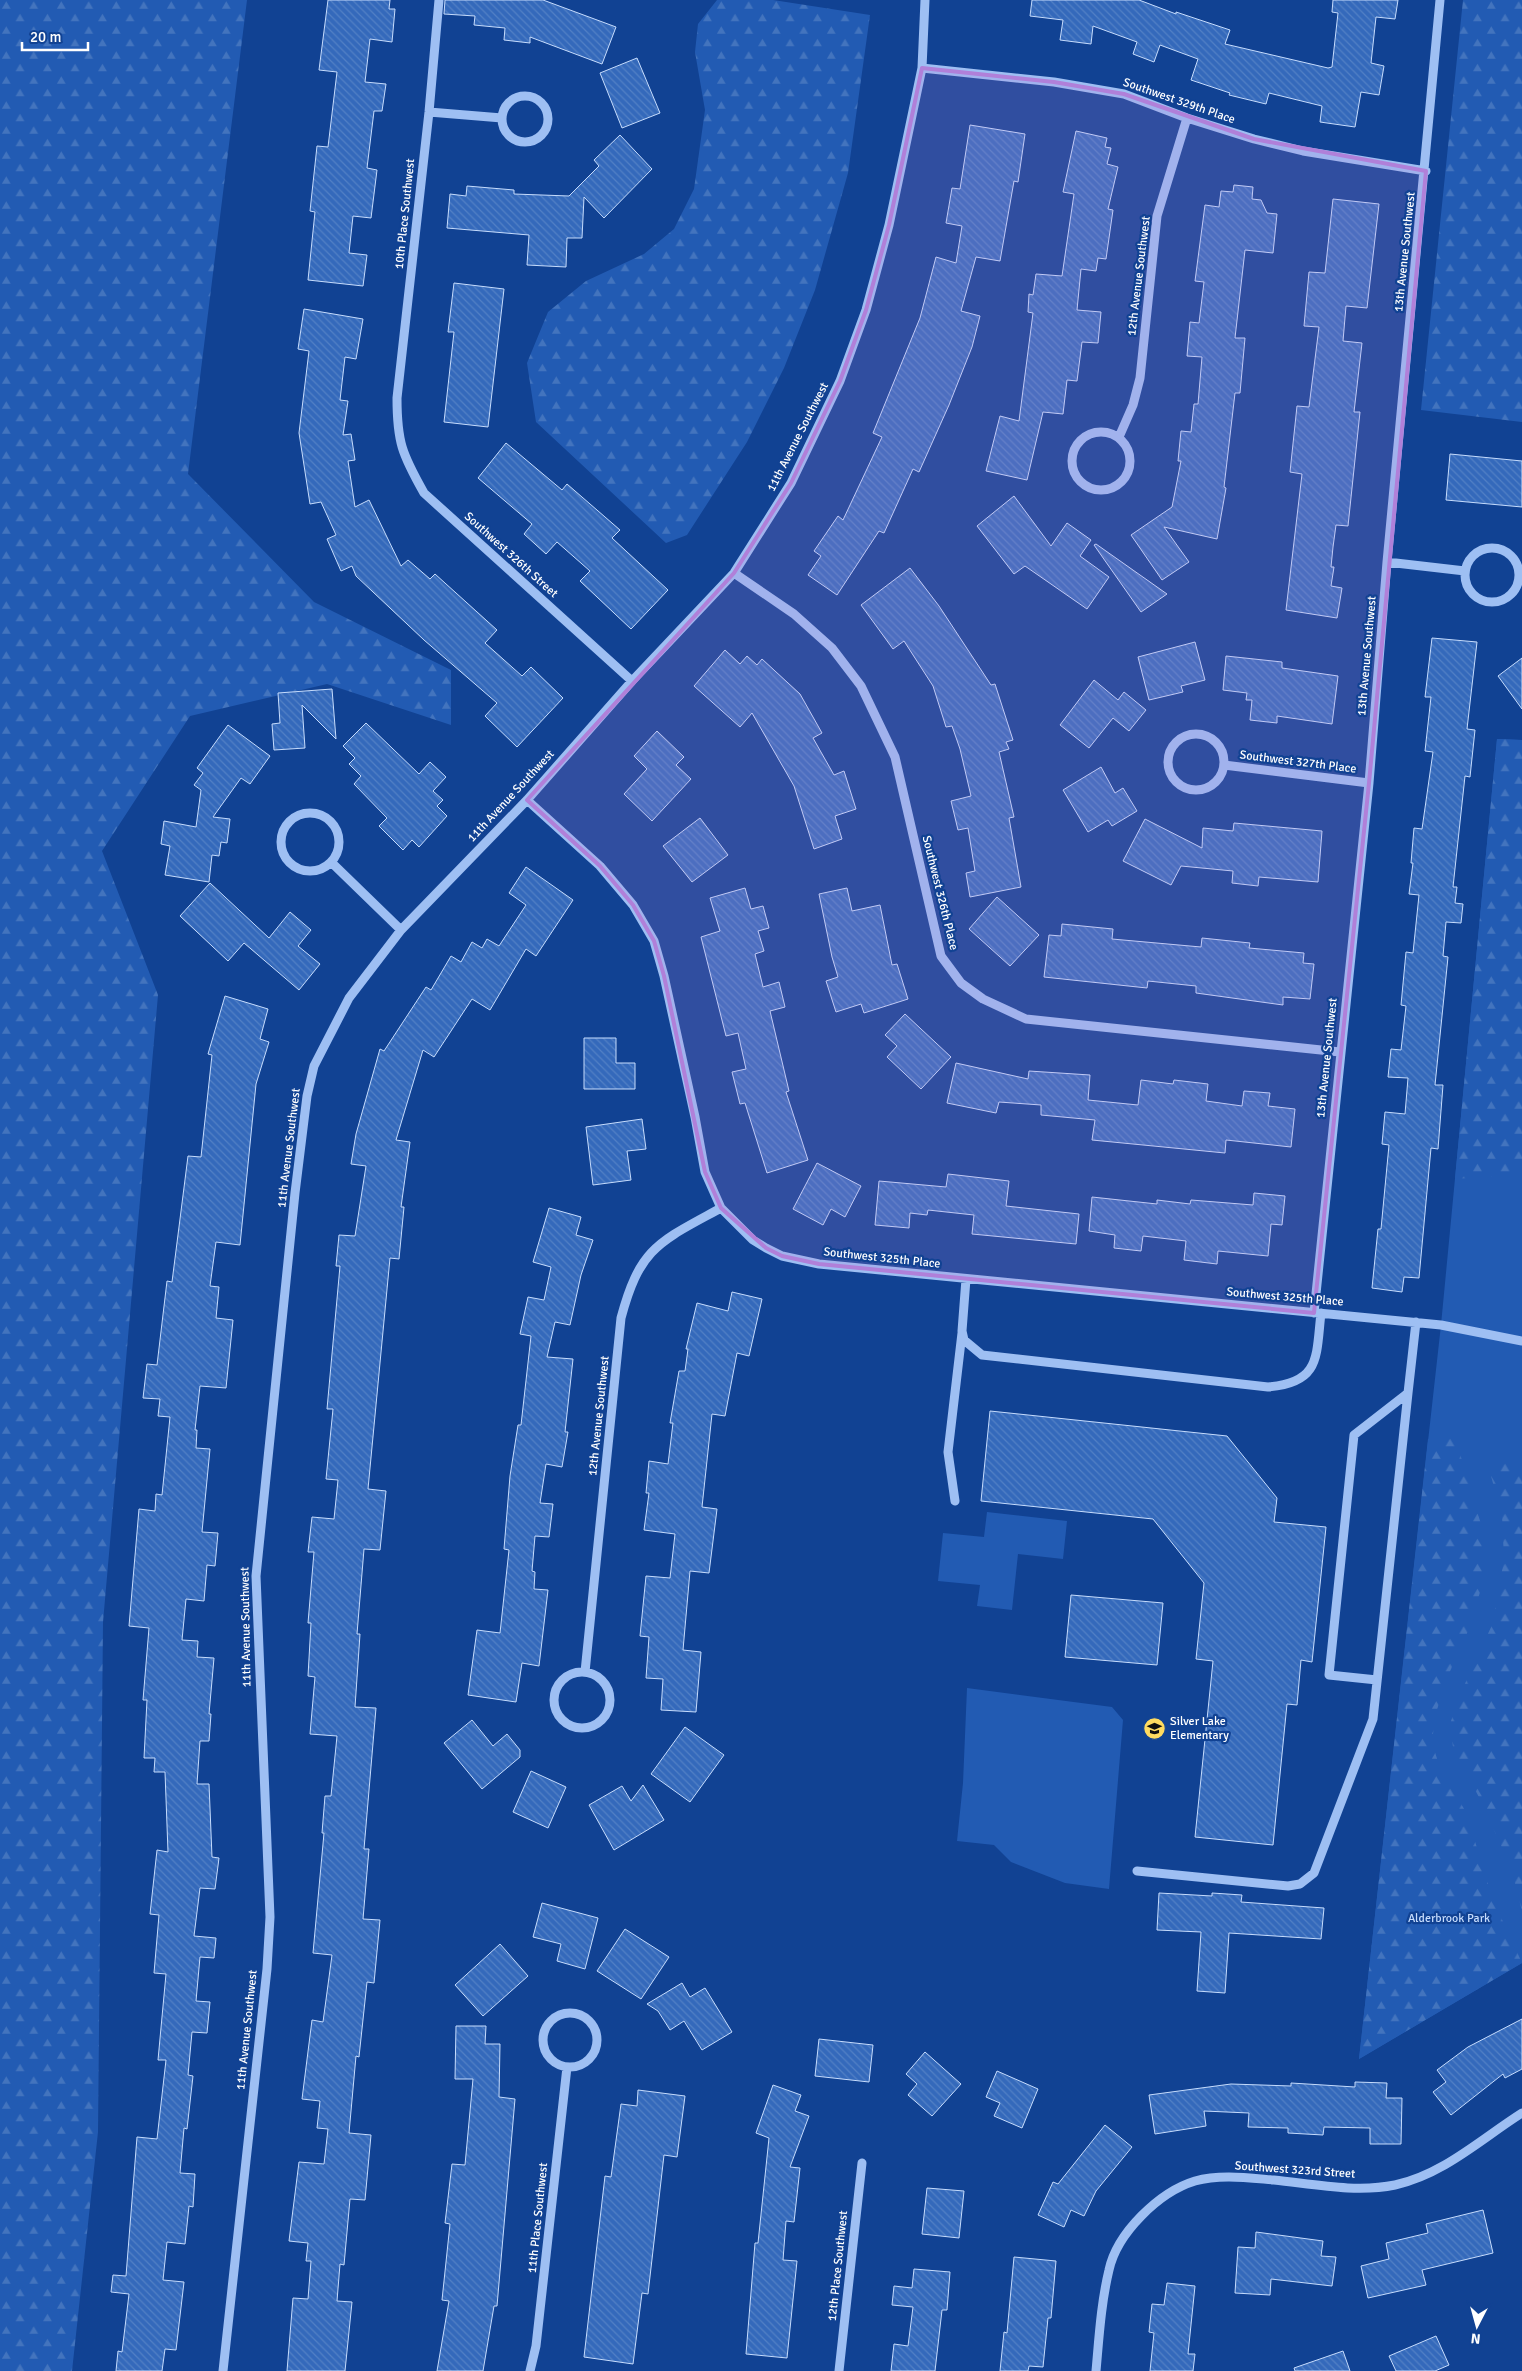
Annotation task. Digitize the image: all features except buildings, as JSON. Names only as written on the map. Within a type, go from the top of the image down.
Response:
[{"type":"street","name":"10th Place Southwest","points":[[397,431],[397,398],[429,112],[439,0]]},
{"type":"street","name":"11th Avenue Southwest","points":[[223,2371],[267,1969],[270,1918],[256,1576],[306,1106],[314,1066],[348,998],[401,930],[527,800],[632,681],[734,572],[791,483],[840,381],[866,310],[889,225],[922,68],[925,0]]},
{"type":"street","name":"13th Avenue Southwest","points":[[962,1330],[964,1340],[982,1355],[992,1358],[1268,1387],[1288,1383],[1312,1369],[1316,1360],[1318,1313],[1340,1052],[1369,783],[1387,562],[1426,171],[1440,0]]},
{"type":"street","name":"Southwest 329th Place","points":[[922,68],[1054,82],[1124,94],[1187,118],[1254,139],[1303,151],[1426,171]]},
{"type":"street","points":[[527,96],[543,104],[548,121],[546,130],[540,137],[532,141],[523,142],[515,140],[508,134],[503,126],[502,118],[504,109],[510,102],[518,97],[527,96]]},
{"type":"street","points":[[429,112],[502,118]]},
{"type":"street","name":"12th Avenue Southwest","points":[[1120,437],[1133,405],[1140,378],[1158,216],[1187,118]]},
{"type":"street","name":"Southwest 326th Street","points":[[397,431],[405,461],[424,493],[632,681]]},
{"type":"street","points":[[1105,432],[1120,437],[1130,454],[1131,464],[1128,474],[1122,483],[1103,490],[1084,484],[1076,477],[1073,467],[1075,447],[1090,433],[1105,432]]},
{"type":"street","points":[[1491,547],[1500,548],[1509,552],[1516,560],[1520,578],[1517,587],[1511,594],[1494,602],[1485,601],[1476,597],[1469,590],[1465,571],[1468,562],[1474,555],[1491,547]]},
{"type":"street","points":[[1387,562],[1465,571]]},
{"type":"street","name":"Southwest 326th Place","points":[[734,572],[794,614],[832,648],[861,686],[895,758],[941,956],[961,983],[983,999],[1026,1019],[1340,1052]]},
{"type":"street","name":"Southwest 327th Place","points":[[1204,734],[1220,746],[1224,755],[1224,765],[1221,775],[1207,788],[1187,789],[1171,777],[1167,758],[1170,749],[1184,735],[1204,734]]},
{"type":"street","name":"Southwest 327th Place","points":[[1224,765],[1369,783]]},
{"type":"street","name":"Southwest 325th Place","points":[[527,800],[600,866],[633,906],[654,941],[664,976],[687,1079],[705,1172],[720,1208],[753,1240],[782,1256],[819,1264],[1416,1322],[1522,1341]]},
{"type":"street","points":[[307,812],[317,813],[326,818],[336,829],[339,844],[331,862],[323,868],[313,871],[302,870],[286,859],[281,850],[280,840],[288,821],[307,812]]},
{"type":"street","points":[[331,862],[401,930]]},
{"type":"street","name":"12th Avenue Southwest","points":[[585,1672],[621,1318],[630,1287],[644,1260],[665,1238],[720,1208]]},
{"type":"street","points":[[955,1501],[948,1452],[966,1279]]},
{"type":"street","points":[[1137,1871],[1288,1886],[1307,1880],[1314,1873],[1373,1719],[1416,1322]]},
{"type":"street","points":[[1377,1680],[1329,1675],[1354,1435],[1408,1393]]},
{"type":"street","points":[[585,1672],[603,1681],[611,1698],[610,1708],[598,1724],[589,1728],[579,1729],[562,1720],[556,1712],[554,1693],[566,1677],[585,1672]]},
{"type":"street","points":[[573,2013],[590,2021],[597,2038],[596,2047],[592,2056],[585,2062],[567,2067],[550,2059],[543,2041],[548,2024],[555,2017],[573,2013]]},
{"type":"street","name":"11th Place Southwest","points":[[530,2371],[536,2346],[567,2067]]},
{"type":"street","name":"Southwest 323rd Street","points":[[1096,2371],[1109,2268],[1120,2239],[1142,2214],[1170,2194],[1194,2182],[1216,2178],[1271,2180],[1333,2186],[1366,2187],[1394,2185],[1428,2174],[1460,2157],[1490,2133],[1522,2113]]},
{"type":"street","name":"12th Place Southwest","points":[[839,2371],[862,2163]]},
{"type":"highlighted area","points":[[922,68],[1054,82],[1124,94],[1254,139],[1426,171],[1369,783],[1314,1313],[819,1264],[782,1256],[766,1248],[721,1208],[705,1172],[664,976],[654,941],[633,905],[600,866],[527,800],[734,573],[791,483],[840,381],[866,310],[889,225]]},
{"type":"green space","points":[[0,0],[247,0],[188,474],[314,602],[451,670],[451,725],[327,684],[190,716],[102,851],[158,995],[103,1622],[98,2132],[72,2371],[0,2371]]},
{"type":"green space","points":[[717,0],[773,0],[870,15],[848,173],[815,290],[784,368],[747,442],[687,535],[666,543],[536,422],[527,363],[548,312],[586,281],[644,254],[674,229],[694,189],[705,110],[695,52],[698,24]]},
{"type":"green space","points":[[1463,0],[1522,0],[1522,422],[1421,410]]},
{"type":"green space","name":"Alderbrook Park","points":[[1497,739],[1522,740],[1522,1963],[1359,2059],[1441,1325]]},
{"type":"green space","points":[[1497,739],[1522,740],[1522,1174],[1455,1179]]},
{"type":"green space","points":[[1448,1433],[1458,1447],[1486,1541],[1483,1582],[1469,1629],[1447,1678],[1435,1716],[1432,1743],[1441,1771],[1466,1812],[1493,1900],[1522,1963],[1359,2059],[1428,1439]]},
{"type":"green space","points":[[1495,1459],[1522,1462],[1522,1911],[1511,1868],[1482,1803],[1455,1758],[1452,1741],[1451,1721],[1463,1688],[1492,1625],[1504,1560],[1502,1515],[1489,1469]]},
{"type":"green space","points":[[987,1512],[1067,1521],[1063,1559],[1018,1554],[1012,1610],[977,1606],[980,1585],[938,1581],[943,1533],[984,1537]]},
{"type":"green space","points":[[967,1688],[1112,1707],[1123,1720],[1109,1889],[1065,1883],[1011,1862],[994,1845],[957,1841],[963,1783]]},
{"type":"place","name":"Silver Lake Elementary","points":[[1154,1728]]}]
